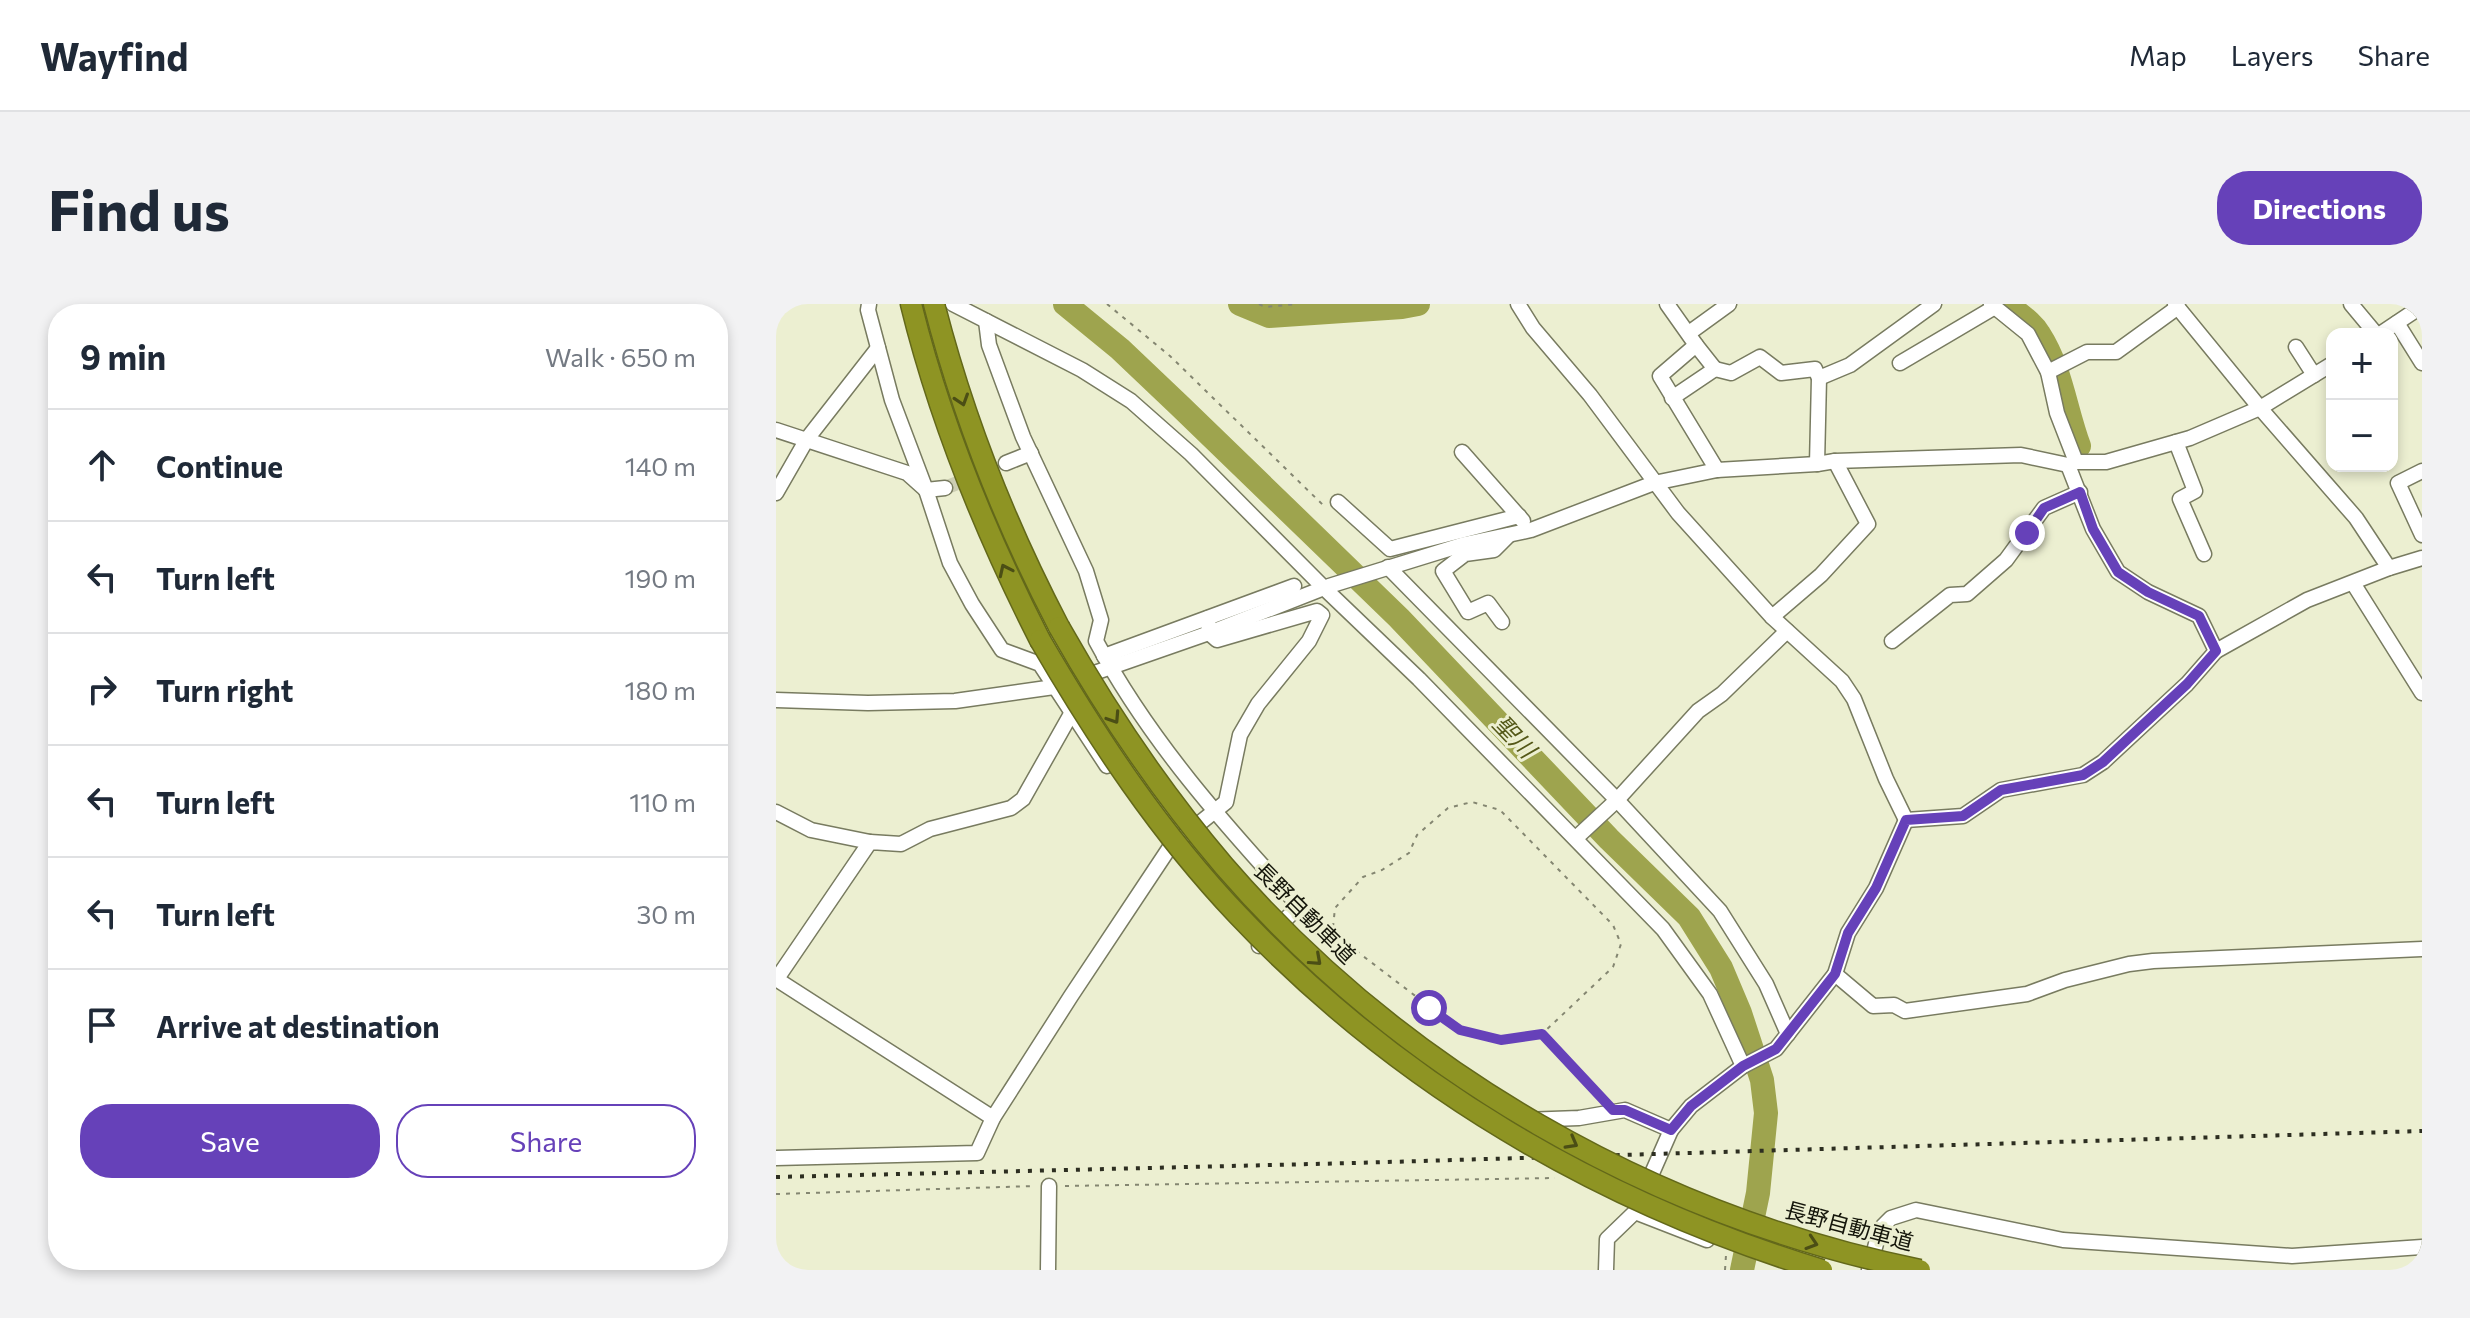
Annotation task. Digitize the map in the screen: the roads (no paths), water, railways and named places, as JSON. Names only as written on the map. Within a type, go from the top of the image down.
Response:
[{"type":"highway","name":"長野自動車道","points":[[934,304],[962,400],[989,475],[1027,564],[1059,627],[1124,735],[1171,801],[1281,927],[1406,1036],[1505,1104],[1617,1167],[1702,1204],[1787,1235],[1832,1250],[1920,1270]]},
{"type":"highway","points":[[913,314],[966,482],[1040,640],[1106,748],[1184,853],[1237,915],[1359,1027],[1460,1102],[1528,1145],[1649,1207],[1718,1235],[1822,1270]]},
{"type":"street","points":[[869,304],[892,400],[950,563],[987,627],[1002,650],[1040,664],[1120,784],[1205,891],[1258,946],[1362,1040],[1476,1122],[1579,1118],[1625,1110],[1671,1130]]},
{"type":"street","points":[[953,304],[1082,370],[1131,401],[1191,454],[1419,679],[1663,929],[1710,994],[1743,1066]]},
{"type":"street","points":[[1518,304],[1533,328],[1590,395],[1678,513],[1772,617],[1842,681],[1854,699],[1906,820],[1876,888],[1848,933],[1835,974],[1776,1049],[1743,1066],[1691,1106],[1671,1130],[1635,1212],[1607,1239],[1606,1270]]},
{"type":"street","points":[[1667,304],[1715,369],[1731,373],[1760,357],[1781,373],[1815,369],[1819,378],[1817,464]]},
{"type":"street","points":[[1717,470],[1660,376],[1692,339],[1729,304]]},
{"type":"street","points":[[1819,378],[1850,365],[1934,304]]},
{"type":"street","points":[[2351,304],[2373,328]]},
{"type":"street","points":[[2055,369],[2087,352],[2116,352],[2176,305],[2356,518],[2389,568]]},
{"type":"street","points":[[1900,363],[1993,306],[2028,334],[2055,369],[2057,413],[2080,492],[2093,529],[2118,572],[2148,592],[2199,616],[2216,651]]},
{"type":"street","points":[[2388,328],[2422,306]]},
{"type":"street","points":[[986,321],[989,345],[1031,453],[1086,571],[1101,620],[1096,641],[1107,662],[1159,741],[1215,813],[1299,906],[1258,946]]},
{"type":"street","points":[[2397,323],[2422,363]]},
{"type":"street","points":[[2296,347],[2314,375]]},
{"type":"street","points":[[776,493],[807,439],[878,348]]},
{"type":"street","points":[[776,700],[868,703],[955,701],[1054,687],[1107,662],[1209,625],[1383,568],[1465,544],[1531,530],[1654,483],[1717,470],[1835,461],[2021,455],[2072,463],[2106,462],[2176,442],[2260,408],[2326,368]]},
{"type":"street","points":[[1672,398],[1715,369]]},
{"type":"street","points":[[776,430],[907,473],[926,490],[945,488]]},
{"type":"street","points":[[2176,442],[2195,491],[2180,499],[2204,554]]},
{"type":"street","points":[[1462,452],[1531,530]]},
{"type":"street","points":[[1006,463],[1031,453]]},
{"type":"street","points":[[1772,617],[1821,575],[1868,524],[1835,461]]},
{"type":"street","points":[[2422,471],[2398,483],[2422,535]]},
{"type":"street","points":[[1892,641],[1950,595],[1967,594],[2006,560],[2044,508],[2080,492]]},
{"type":"street","points":[[1334,507],[1390,549],[1519,516]]},
{"type":"street","points":[[1502,622],[1488,603],[1468,612],[1443,571],[1465,554],[1494,550],[1510,534]]},
{"type":"street","points":[[1906,820],[1963,816],[2001,790],[2083,775],[2103,762],[2187,684],[2216,651],[2307,600],[2422,558]]},
{"type":"street","points":[[1383,568],[1617,800],[1720,911],[1766,984],[1788,1034]]},
{"type":"street","points":[[2353,583],[2422,693]]},
{"type":"street","points":[[1209,625],[1294,586]]},
{"type":"street","points":[[776,1158],[977,1153],[993,1118],[1170,847],[1226,802],[1240,735],[1258,704],[1309,641],[1322,615],[1317,611],[1217,640],[1209,625]]},
{"type":"street","points":[[1576,838],[1617,800],[1698,711],[1722,694],[1787,631]]},
{"type":"street","points":[[776,812],[811,830],[870,842],[901,844],[930,829],[1011,808],[1023,799],[1071,714]]},
{"type":"street","points":[[870,842],[776,979],[993,1118]]},
{"type":"street","points":[[1835,974],[1873,1006],[1894,1005],[1905,1011],[2027,994],[2065,980],[2153,961],[2422,949]]},
{"type":"street","points":[[1048,1270],[1049,1186]]},
{"type":"street","points":[[1869,1270],[1883,1226],[1891,1218],[1916,1210],[2063,1240],[2292,1263],[2422,1247]]},
{"type":"street","points":[[1635,1212],[1731,1253],[1795,1270]]},
{"type":"waterway","name":"聖川","points":[[1065,304],[1120,349],[1399,618],[1609,839],[1689,917],[1721,968],[1762,1080],[1766,1113],[1758,1193],[1742,1270]]},
{"type":"waterway","points":[[1240,304],[1269,316],[1418,304]]},
{"type":"waterway","points":[[2007,304],[2032,326],[2046,347],[2058,374],[2079,446]]},
{"type":"tunnel","points":[[945,488],[1006,463]]},
{"type":"railway","points":[[776,1177],[2422,1131]]}]
